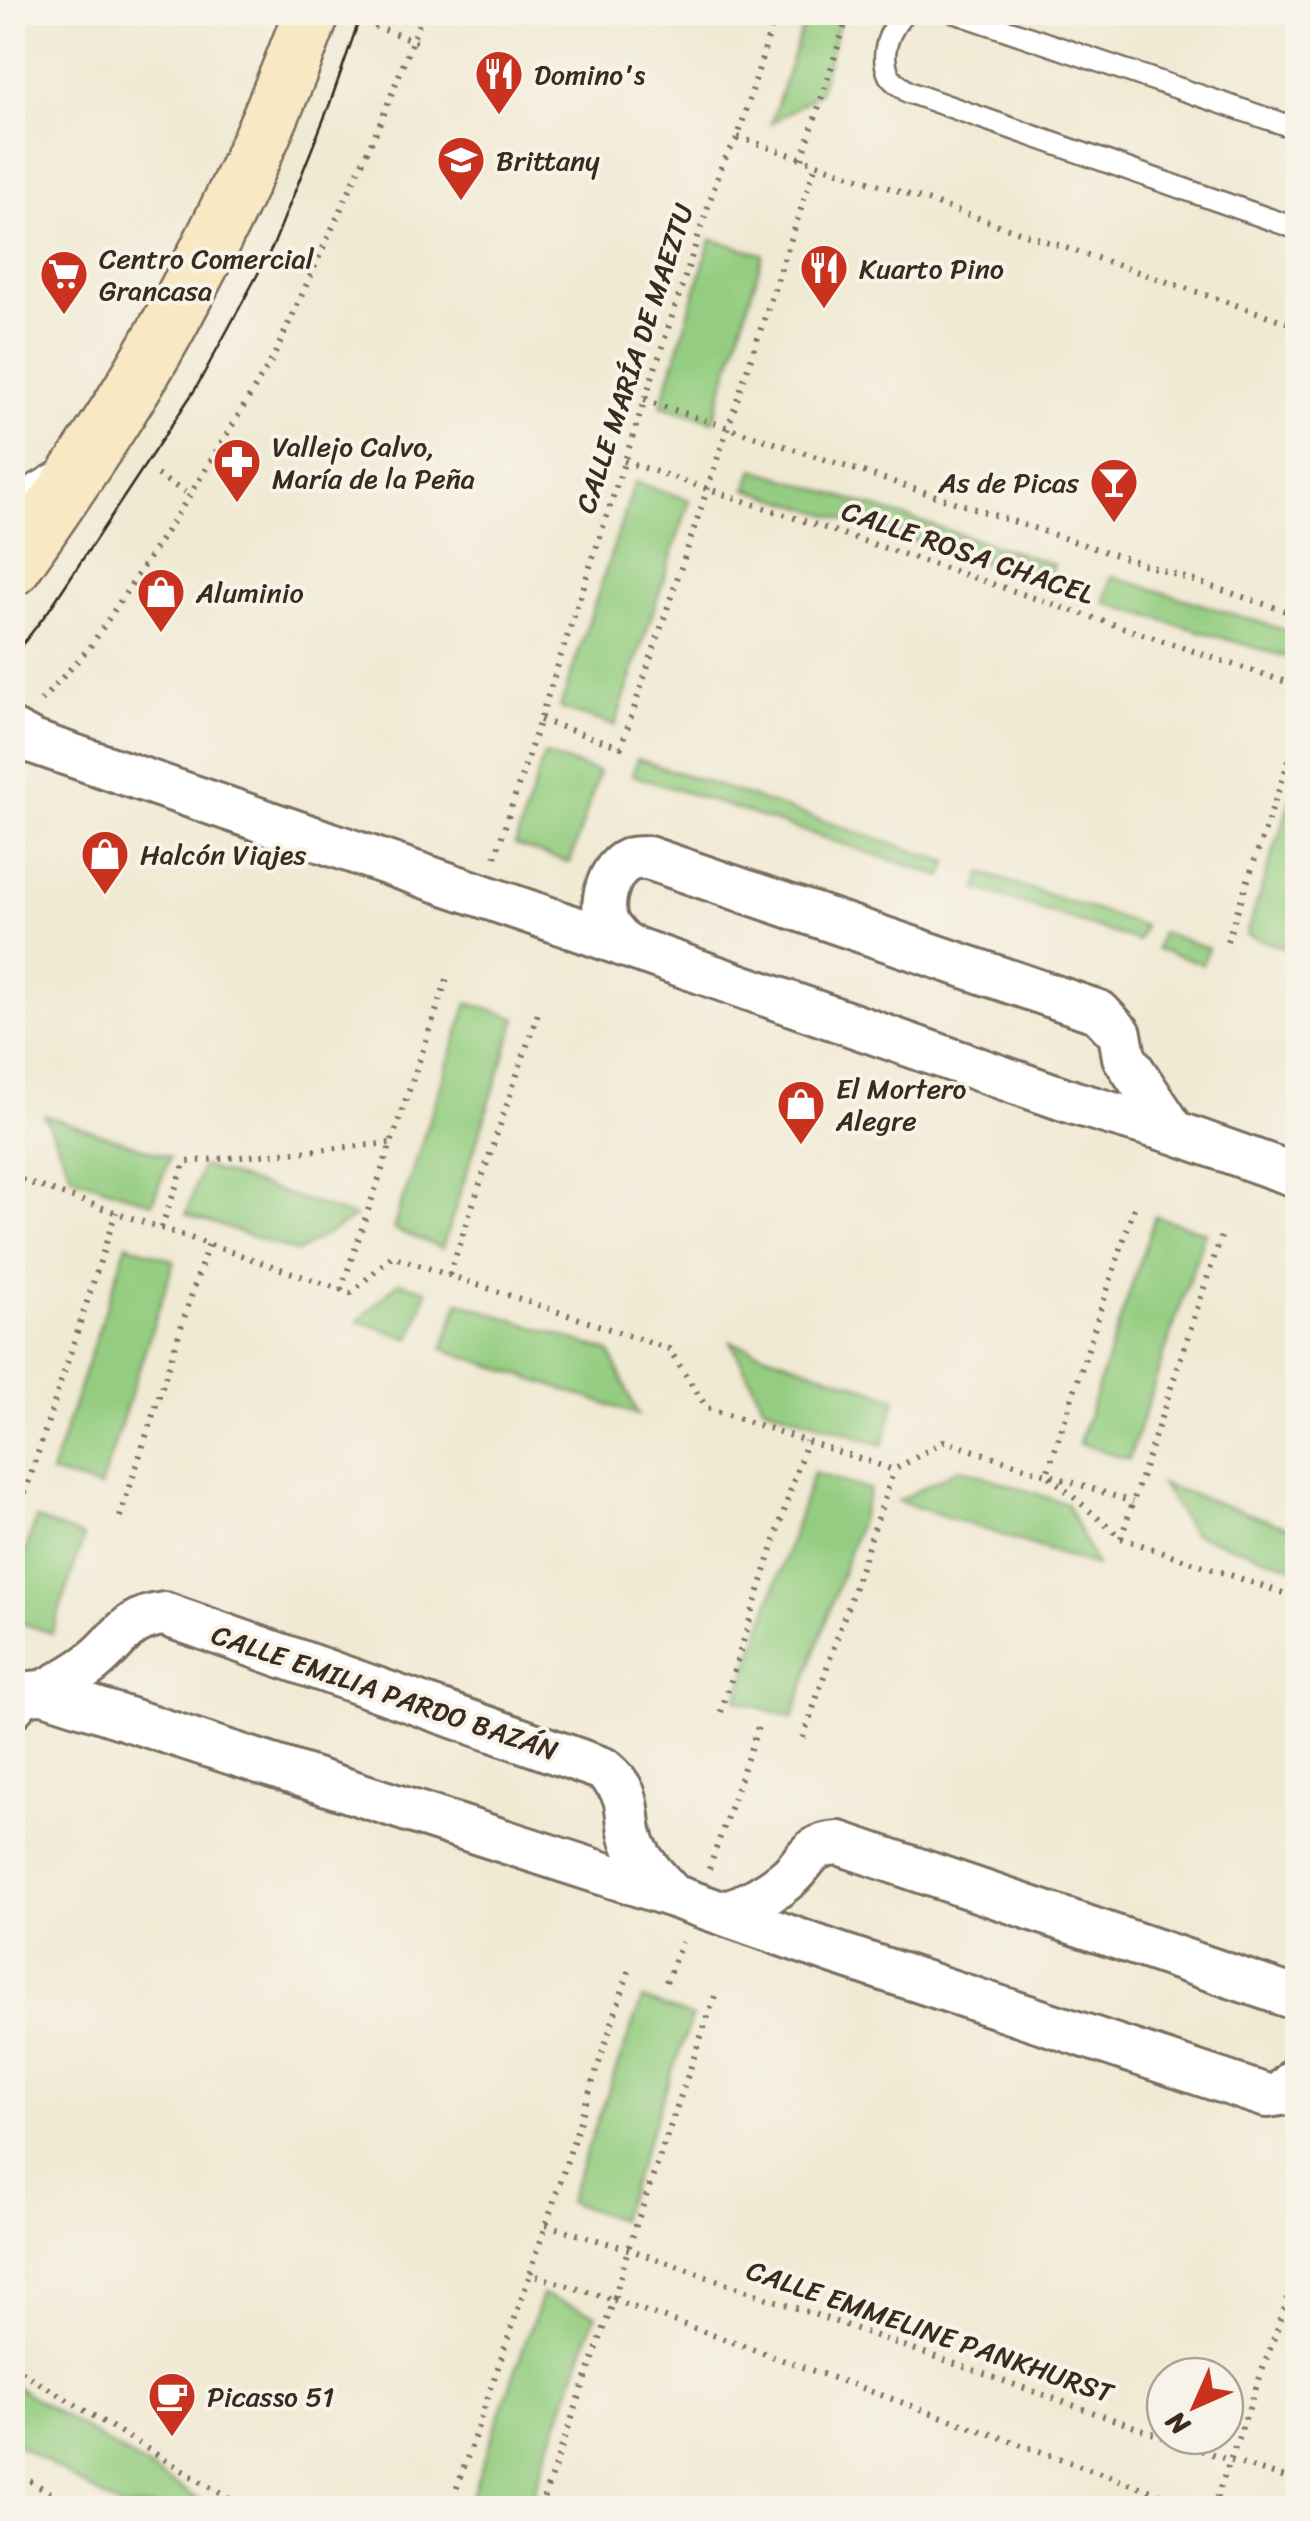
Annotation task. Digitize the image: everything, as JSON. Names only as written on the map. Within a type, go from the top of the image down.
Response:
[{"type":"main road","points":[[12,568],[93,449],[179,306],[284,90],[333,16]]},
{"type":"street","points":[[24,719],[51,748],[1076,1103],[1174,1132],[1298,1176]]},
{"type":"street","points":[[625,946],[605,918],[609,883],[619,866],[632,858],[667,864],[1098,1012],[1120,1034],[1124,1056],[1174,1132]]},
{"type":"street","points":[[544,916],[578,908],[609,883]]},
{"type":"street","points":[[1076,1103],[1100,1097],[1109,1090],[1124,1056]]},
{"type":"street","points":[[1236,1153],[1273,1155],[1298,1142]]},
{"type":"street","name":"CALLE EMILIA PARDO BAZÁN","points":[[28,1699],[75,1675],[128,1626],[144,1616],[164,1614],[603,1769],[623,1790],[628,1803],[627,1822],[637,1852],[651,1873],[835,1953],[1267,2096],[1282,2094],[1298,2077]]},
{"type":"street","name":"CALLE EMILIA PARDO BAZÁN","points":[[116,1641],[116,1672],[124,1692],[143,1715],[164,1731]]},
{"type":"street","name":"CALLE EMILIA PARDO BAZÁN","points":[[28,1699],[164,1731],[550,1856],[700,1897]]},
{"type":"street","name":"CALLE EMILIA PARDO BAZÁN","points":[[550,1856],[592,1854],[609,1843],[627,1822]]},
{"type":"street","points":[[700,1897],[747,1906],[792,1875],[811,1850],[824,1844],[839,1844],[1298,1999]]},
{"type":"street","name":"CALLE EMILIA PARDO BAZÁN","points":[[792,1875],[792,1898],[798,1916],[812,1936],[835,1953]]},
{"type":"lane","points":[[905,12],[892,28],[884,53],[890,78],[908,92],[1298,229]]},
{"type":"lane","points":[[954,12],[1298,129]]},
{"type":"lane","points":[[12,498],[93,449]]},
{"type":"path","points":[[24,719],[90,647],[190,495],[273,358],[416,41],[420,12]]},
{"type":"path","name":"CALLE MARÍA DE MAEZTU","points":[[494,857],[722,164],[738,137],[776,12]]},
{"type":"path","points":[[802,159],[849,12]]},
{"type":"path","points":[[333,16],[416,41]]},
{"type":"path","points":[[738,137],[1298,326]]},
{"type":"path","points":[[540,720],[621,747],[816,164]]},
{"type":"path","name":"CALLE ROSA CHACEL","points":[[644,400],[1298,615]]},
{"type":"path","name":"CALLE ROSA CHACEL","points":[[624,461],[1298,686]]},
{"type":"path","points":[[157,475],[185,492]]},
{"type":"path","points":[[1227,941],[1298,734]]},
{"type":"path","points":[[342,1290],[448,979]]},
{"type":"path","points":[[449,1275],[539,1010]]},
{"type":"path","points":[[160,1228],[186,1162],[392,1143]]},
{"type":"path","points":[[12,1177],[352,1294],[392,1256],[668,1348],[707,1408],[894,1470]]},
{"type":"path","points":[[1046,1474],[1134,1208]]},
{"type":"path","points":[[12,1533],[116,1212]]},
{"type":"path","points":[[1122,1538],[1221,1237]]},
{"type":"path","points":[[120,1517],[208,1244]]},
{"type":"path","points":[[721,1712],[806,1441]]},
{"type":"path","points":[[803,1738],[894,1470],[944,1441],[1133,1502]]},
{"type":"path","points":[[1046,1474],[1122,1538],[1298,1598]]},
{"type":"path","points":[[12,1483],[28,1488]]},
{"type":"path","points":[[700,1897],[759,1724]]},
{"type":"path","points":[[666,1982],[683,1940]]},
{"type":"path","points":[[450,2508],[629,1971]]},
{"type":"path","points":[[540,2508],[614,2300],[714,1996]]},
{"type":"path","name":"CALLE EMMELINE PANKHURST","points":[[546,2225],[628,2249],[1298,2482]]},
{"type":"path","points":[[1213,2508],[1298,2271]]},
{"type":"path","points":[[530,2274],[614,2300],[1198,2508]]},
{"type":"path","points":[[12,2366],[244,2508]]},
{"type":"path","points":[[12,2470],[76,2508]]},
{"type":"green space","points":[[807,13],[842,13],[819,93],[771,123]]},
{"type":"green space","points":[[711,239],[763,254],[713,421],[661,406]]},
{"type":"green space","points":[[754,469],[1053,564],[1046,583],[747,489]]},
{"type":"green space","points":[[635,482],[690,500],[615,726],[560,708]]},
{"type":"green space","points":[[1111,576],[1297,634],[1297,641],[1290,658],[1105,603]]},
{"type":"green space","points":[[544,755],[599,772],[570,863],[515,845]]},
{"type":"green space","points":[[637,759],[948,862],[943,877],[632,775]]},
{"type":"green space","points":[[1297,781],[1297,952],[1246,935]]},
{"type":"green space","points":[[982,873],[1144,926],[1138,941],[977,889]]},
{"type":"green space","points":[[1161,932],[1208,948],[1203,964],[1156,949]]},
{"type":"green space","points":[[468,1003],[517,1018],[442,1248],[393,1229]]},
{"type":"green space","points":[[44,1115],[170,1157],[152,1203],[72,1176]]},
{"type":"green space","points":[[202,1166],[355,1217],[297,1252],[186,1214]]},
{"type":"green space","points":[[1155,1216],[1205,1232],[1129,1459],[1079,1443]]},
{"type":"green space","points":[[127,1244],[174,1261],[100,1488],[51,1473]]},
{"type":"green space","points":[[399,1282],[427,1290],[411,1339],[358,1321]]},
{"type":"green space","points":[[459,1302],[610,1352],[638,1415],[443,1349]]},
{"type":"green space","points":[[731,1342],[896,1398],[883,1445],[764,1406]]},
{"type":"green space","points":[[960,1468],[1067,1504],[1096,1566],[898,1501]]},
{"type":"green space","points":[[813,1473],[870,1490],[793,1718],[737,1700]]},
{"type":"green space","points":[[1161,1484],[1297,1530],[1297,1568],[1192,1533]]},
{"type":"green space","points":[[36,1519],[84,1537],[52,1633],[13,1620],[13,1589]]},
{"type":"green space","points":[[642,1999],[692,2017],[619,2220],[568,2202]]},
{"type":"green space","points":[[542,2295],[596,2314],[528,2508],[467,2508]]},
{"type":"green space","points":[[12,2385],[213,2508],[121,2508],[13,2441]]},
{"type":"tram line","points":[[12,658],[49,610],[196,388],[273,246],[362,12]]},
{"type":"place","name":"Domino's","points":[[499,116]]},
{"type":"place","name":"Brittany","points":[[461,202]]},
{"type":"place","name":"Kuarto Pino","points":[[824,310]]},
{"type":"place","name":"Centro Comercial Grancasa","points":[[64,316]]},
{"type":"place","name":"Vallejo Calvo, María de la Peña","points":[[237,504]]},
{"type":"place","name":"As de Picas","points":[[1114,524]]},
{"type":"place","name":"Aluminio","points":[[161,634]]},
{"type":"place","name":"Halcón Viajes","points":[[105,896]]},
{"type":"place","name":"El Mortero Alegre","points":[[801,1146]]},
{"type":"place","name":"Picasso 51","points":[[172,2438]]}]
